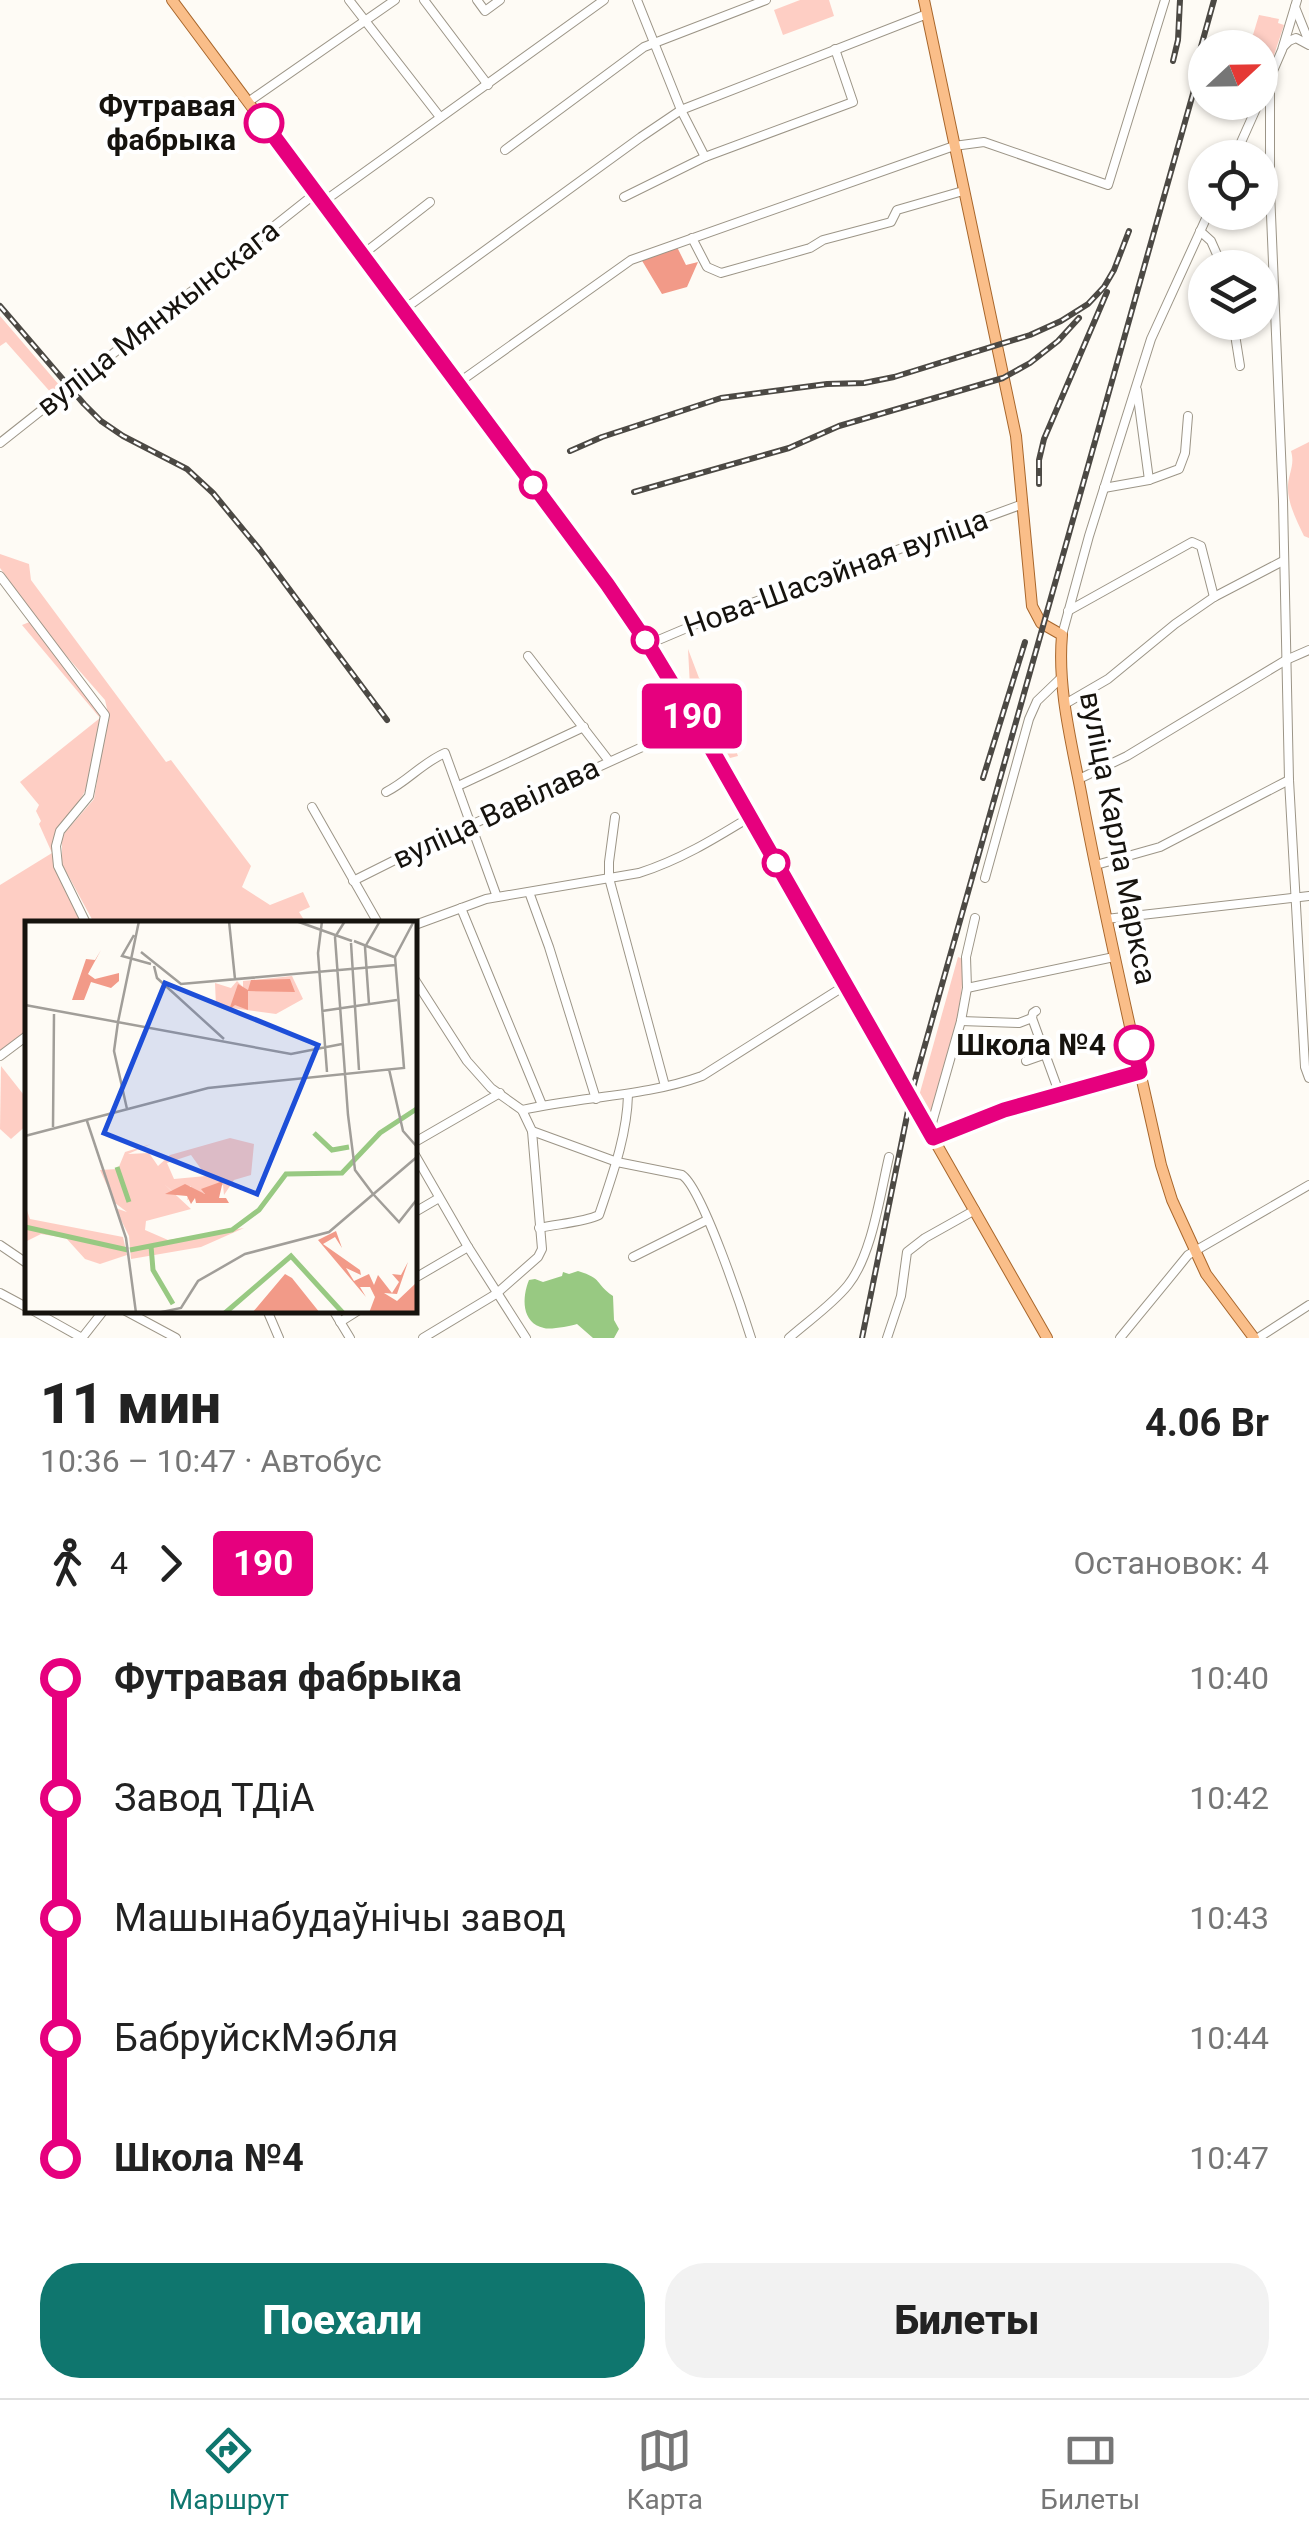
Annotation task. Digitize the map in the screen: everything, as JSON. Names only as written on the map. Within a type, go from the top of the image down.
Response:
[{"type":"main road","points":[[172,0],[648,644],[1047,1338]]},
{"type":"main road","points":[[924,0],[1016,436],[1032,606],[1041,622],[1062,635]]},
{"type":"main road","name":"вуліца Карла Маркса","points":[[1062,635],[1065,704],[1106,919],[1161,1165],[1172,1200],[1206,1274],[1256,1338]]},
{"type":"street","points":[[349,0],[440,117]]},
{"type":"street","points":[[248,102],[395,0]]},
{"type":"street","points":[[424,0],[488,85]]},
{"type":"street","points":[[477,0],[485,11],[500,0]]},
{"type":"street","name":"вуліца Мянжынскага","points":[[0,443],[319,198],[488,85],[604,0]]},
{"type":"street","points":[[637,0],[681,110],[705,157]]},
{"type":"street","points":[[505,150],[644,47],[766,0]]},
{"type":"street","points":[[458,384],[631,260],[954,146],[984,142],[1108,185],[1165,0]]},
{"type":"street","points":[[1296,3],[1309,44]]},
{"type":"street","points":[[1278,60],[1296,3]]},
{"type":"street","points":[[403,310],[681,110],[927,14]]},
{"type":"street","points":[[1282,50],[1296,38],[1309,44]]},
{"type":"street","points":[[624,197],[705,157],[853,102],[835,49]]},
{"type":"street","points":[[1270,120],[1289,780],[1305,1067],[1309,1078]]},
{"type":"street","points":[[692,238],[707,267],[721,274],[891,222],[897,210],[963,191]]},
{"type":"street","points":[[362,254],[430,202]]},
{"type":"street","points":[[1200,232],[1215,250]]},
{"type":"street","name":"вуліца Карла Маркса","points":[[1062,635],[1152,339],[1200,232]]},
{"type":"street","points":[[1236,340],[1240,366]]},
{"type":"street","points":[[1136,386],[1148,480]]},
{"type":"street","points":[[1104,488],[1180,469],[1188,439],[1188,416]]},
{"type":"street","name":"Нова-Шасэйная вуліца","points":[[648,644],[1024,504]]},
{"type":"street","points":[[1068,610],[1192,542],[1201,546],[1214,596]]},
{"type":"street","points":[[1065,704],[1108,679],[1214,596],[1283,561]]},
{"type":"street","points":[[0,576],[104,716],[89,796],[60,831],[56,846],[58,866],[85,921]]},
{"type":"street","points":[[1079,778],[1127,756],[1309,650]]},
{"type":"street","points":[[528,656],[609,761]]},
{"type":"street","name":"вуліца Карла Маркса","points":[[984,878],[1037,701],[1062,678]]},
{"type":"street","name":"вуліца Вавілава","points":[[353,881],[674,733],[694,720]]},
{"type":"street","points":[[458,786],[584,727]]},
{"type":"street","points":[[386,792],[400,786],[427,761],[445,753],[497,897]]},
{"type":"street","points":[[1096,865],[1160,847],[1289,780]]},
{"type":"street","points":[[312,806],[377,921]]},
{"type":"street","points":[[615,817],[609,878],[665,1086]]},
{"type":"street","points":[[418,924],[497,897],[662,866],[750,817]]},
{"type":"street","points":[[529,892],[596,1099]]},
{"type":"street","points":[[1106,919],[1309,896]]},
{"type":"street","points":[[461,908],[542,1105]]},
{"type":"street","points":[[927,1126],[932,1123],[961,1022],[967,988],[966,957],[975,918]]},
{"type":"street","points":[[967,988],[1114,957]]},
{"type":"street","points":[[418,985],[466,1061],[481,1079],[522,1110],[532,1131],[542,1249],[496,1294],[423,1338]]},
{"type":"street","points":[[522,1110],[628,1094],[702,1076],[846,985]]},
{"type":"street","points":[[961,1022],[1018,1023],[1034,1014],[1060,1095]]},
{"type":"street","points":[[0,1056],[25,1037]]},
{"type":"street","points":[[1026,1061],[1046,1054]]},
{"type":"street","points":[[933,1138],[1004,1110],[1140,1072]]},
{"type":"street","points":[[418,1140],[500,1093]]},
{"type":"street","points":[[540,1228],[599,1216],[617,1162],[628,1114],[628,1094]]},
{"type":"street","points":[[532,1131],[617,1162],[682,1175],[689,1180],[708,1220],[751,1338]]},
{"type":"street","points":[[789,1338],[848,1285],[859,1266],[874,1225],[889,1158]]},
{"type":"street","points":[[418,1160],[526,1338]]},
{"type":"street","points":[[1120,1338],[1194,1251],[1309,1185]]},
{"type":"street","points":[[418,1210],[439,1198]]},
{"type":"street","points":[[887,1338],[900,1296],[907,1252],[975,1210]]},
{"type":"street","points":[[634,1257],[708,1220]]},
{"type":"street","points":[[0,1245],[25,1262]]},
{"type":"street","points":[[418,1276],[468,1247]]},
{"type":"street","points":[[0,1293],[25,1306]]},
{"type":"street","points":[[1256,1338],[1309,1305]]},
{"type":"street","points":[[37,1313],[82,1338],[102,1313]]},
{"type":"street","points":[[130,1313],[176,1338]]},
{"type":"street","points":[[267,1313],[279,1338]]},
{"type":"street","points":[[335,1313],[350,1338]]},
{"type":"street","points":[[340,1322],[354,1313]]},
{"type":"shaded area","points":[[800,0],[829,0],[834,16],[783,35],[774,10]]},
{"type":"shaded area","points":[[1259,15],[1279,19],[1278,23],[1284,25],[1278,43],[1278,30],[1254,30]]},
{"type":"shaded area","points":[[677,247],[686,265],[698,262],[687,287],[662,294],[641,259]]},
{"type":"shaded area","points":[[0,316],[60,386],[53,395],[6,342],[0,346]]},
{"type":"shaded area","points":[[1309,442],[1309,538],[1304,536],[1293,512],[1288,485],[1291,451]]},
{"type":"shaded area","points":[[0,554],[29,564],[31,580],[166,762],[171,760],[251,866],[242,887],[270,905],[303,892],[310,907],[299,912],[305,921],[93,921],[62,864],[62,836],[94,799],[108,713],[105,700],[55,643],[0,568]]},
{"type":"shaded area","points":[[32,621],[98,708],[100,718],[22,625]]},
{"type":"shaded area","points":[[688,649],[699,678],[709,680],[738,756],[730,758],[690,687]]},
{"type":"shaded area","points":[[100,718],[88,783],[57,834],[53,853],[81,921],[25,921],[25,1032],[0,1051],[0,885],[52,853],[39,824],[39,805],[20,782]]},
{"type":"shaded area","points":[[958,957],[963,959],[963,979],[957,1017],[929,1114],[919,1096]]},
{"type":"shaded area","points":[[1,1066],[25,1096],[25,1127],[11,1139],[0,1129]]},
{"type":"shaded area","points":[[578,1271],[595,1279],[613,1296],[614,1320],[619,1329],[614,1338],[593,1338],[577,1324],[544,1328],[527,1315],[525,1294],[529,1280],[543,1282],[562,1276],[563,1272]]},
{"type":"railway","points":[[1173,61],[1180,0]]},
{"type":"railway","points":[[1206,30],[1214,0]]},
{"type":"railway","points":[[862,1338],[912,1091],[1188,111]]},
{"type":"railway","points":[[570,451],[721,398],[894,377],[1030,335],[1088,304],[1114,270],[1129,231]]},
{"type":"railway","points":[[1039,484],[1044,439],[1107,292]]},
{"type":"railway","points":[[0,306],[101,421],[187,469],[213,493],[387,720]]},
{"type":"railway","points":[[634,492],[789,448],[839,426],[1003,378],[1058,341],[1079,318]]},
{"type":"railway","points":[[983,778],[1025,642]]},
{"type":"bus line","name":"190","points":[[264,123],[648,644],[933,1138],[1004,1110],[1140,1072],[1134,1045]]},
{"type":"place","name":"Футравая фабрыка","points":[[264,123]]},
{"type":"place","name":"Школа №4","points":[[1134,1045]]}]
